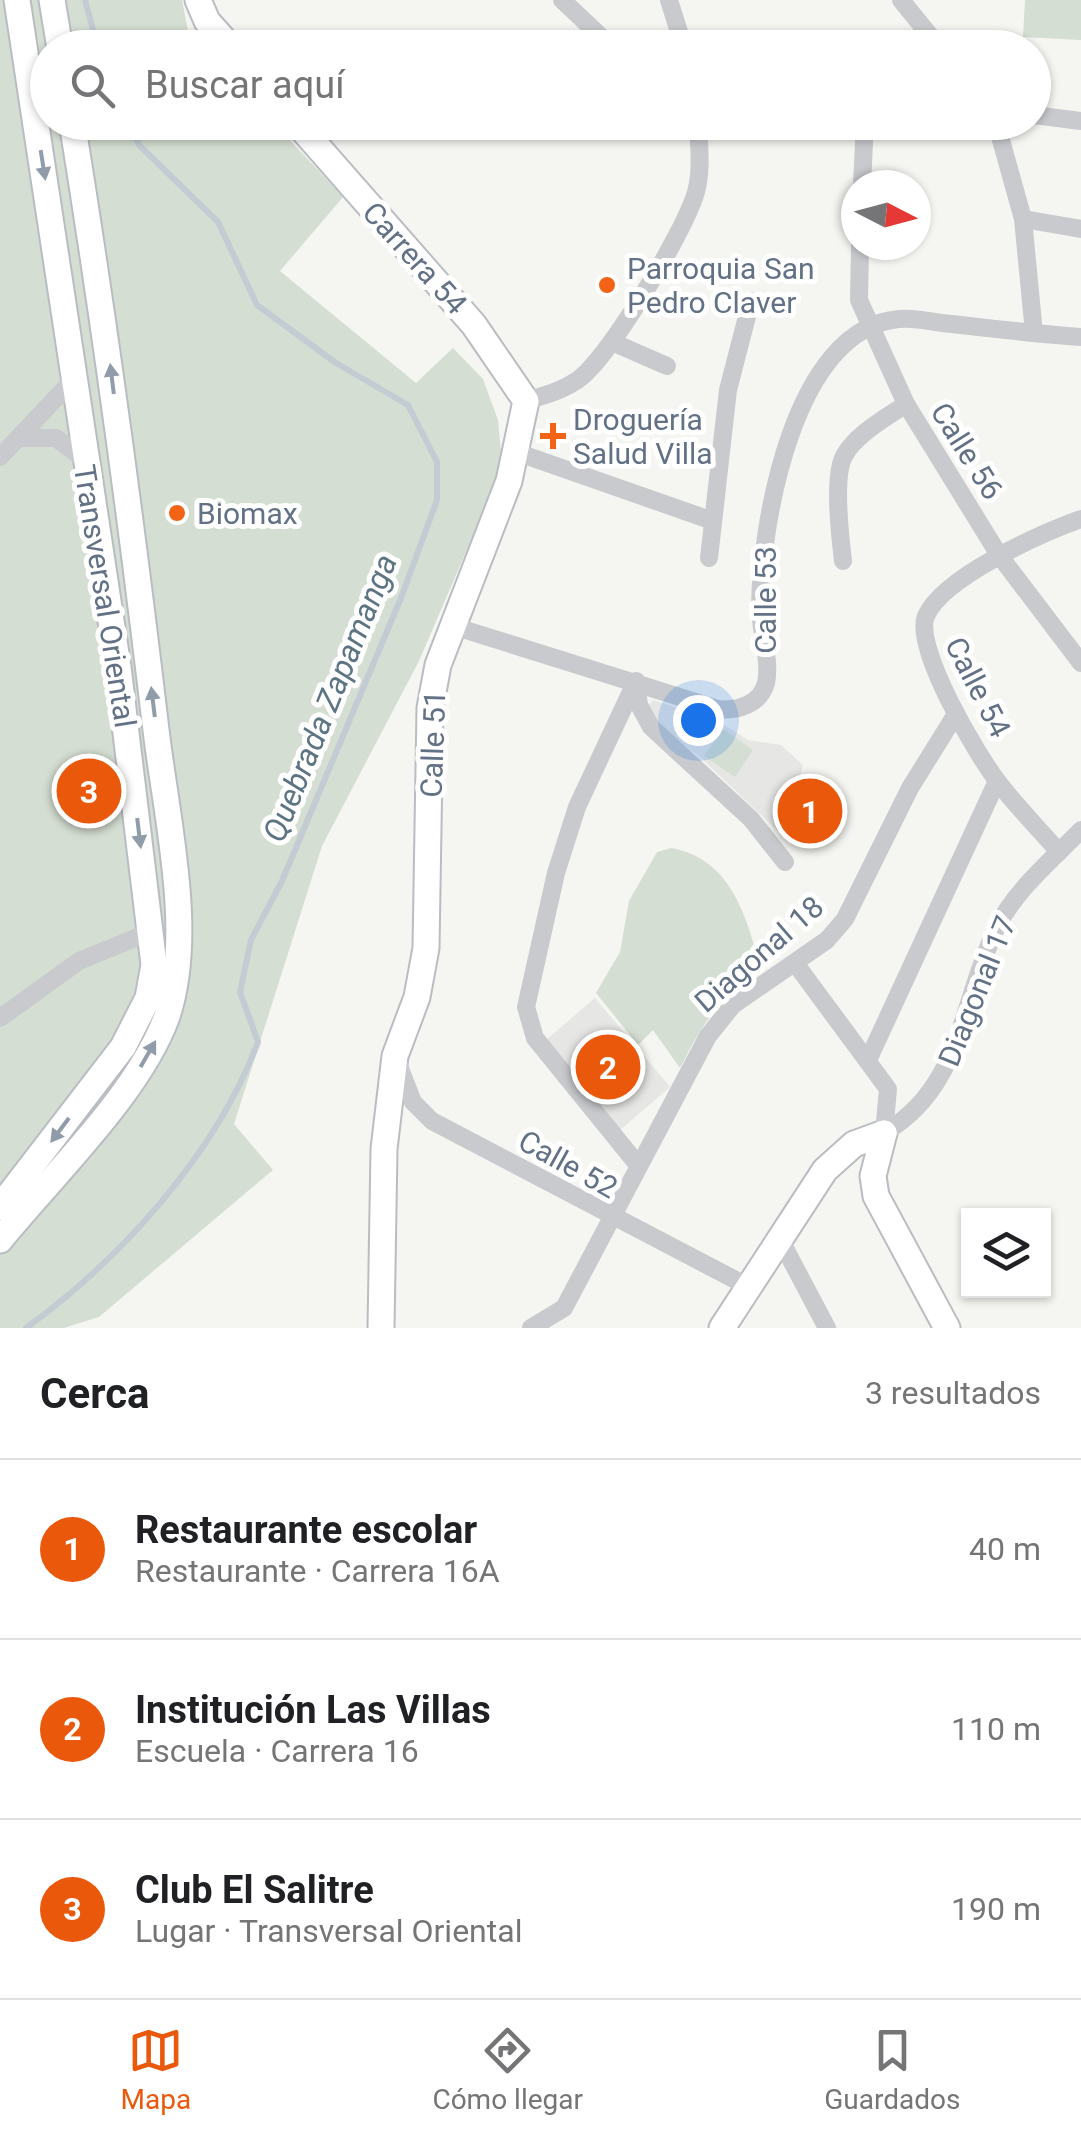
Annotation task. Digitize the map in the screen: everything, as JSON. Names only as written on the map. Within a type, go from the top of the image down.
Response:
[{"type":"main road","name":"Transversal Oriental","points":[[17,0],[30,85]]},
{"type":"main road","points":[[52,0],[57,30]]},
{"type":"main road","points":[[198,0],[215,30]]},
{"type":"main road","name":"Transversal Oriental","points":[[0,1207],[138,1022],[154,965],[75,378],[38,140]]},
{"type":"main road","name":"Transversal Oriental","points":[[0,1240],[146,1060],[168,1012],[178,955],[168,830],[114,394],[75,140]]},
{"type":"main road","name":"Carrera 54","points":[[312,140],[474,325],[526,401]]},
{"type":"main road","name":"Calle 51","points":[[381,1328],[382,1167],[395,1056],[417,997],[426,948],[430,708],[438,665],[474,562],[496,520],[526,401]]},
{"type":"main road","points":[[884,1133],[873,1176],[876,1196],[947,1328]]},
{"type":"main road","name":"Diagonal 17","points":[[722,1328],[837,1157],[854,1144],[884,1133]]},
{"type":"street","points":[[562,0],[594,30]]},
{"type":"street","points":[[669,0],[678,30]]},
{"type":"street","points":[[900,0],[925,30]]},
{"type":"street","points":[[1051,117],[1081,121]]},
{"type":"street","points":[[526,401],[580,380],[612,342],[665,258],[696,195],[699,140]]},
{"type":"street","points":[[862,170],[863,140]]},
{"type":"street","points":[[1001,140],[1023,220],[1034,333]]},
{"type":"street","points":[[1023,220],[1081,228]]},
{"type":"street","name":"Calle 56","points":[[860,260],[859,300],[868,330],[906,404],[999,555],[1081,663]]},
{"type":"street","points":[[709,558],[728,390],[752,300]]},
{"type":"street","points":[[868,330],[898,318],[1081,337]]},
{"type":"street","name":"Calle 53","points":[[453,626],[718,709],[736,710],[752,704],[766,683],[761,593],[764,528],[776,474],[792,427],[818,378],[844,347],[868,330]]},
{"type":"street","points":[[612,342],[667,366]]},
{"type":"street","points":[[0,458],[75,378]]},
{"type":"street","points":[[843,561],[839,524],[843,457],[870,428],[906,404]]},
{"type":"street","points":[[21,438],[56,438],[84,460]]},
{"type":"street","points":[[516,452],[713,520]]},
{"type":"street","name":"Calle 54","points":[[1059,852],[996,781],[956,714],[923,638],[925,619],[936,601],[999,555],[1081,518]]},
{"type":"street","points":[[636,681],[640,705],[652,727],[751,819],[784,862]]},
{"type":"street","points":[[636,681],[577,807],[556,873],[526,1007],[535,1038],[638,1165]]},
{"type":"street","name":"Diagonal 18","points":[[531,1328],[564,1308],[614,1220],[638,1165],[708,1036],[733,1006],[826,940],[844,919],[910,788],[956,714]]},
{"type":"street","points":[[868,1058],[996,781]]},
{"type":"street","name":"Diagonal 17","points":[[884,1133],[922,1106],[940,1084],[998,926],[1024,888],[1081,830]]},
{"type":"street","points":[[0,1018],[79,961],[152,931]]},
{"type":"street","points":[[796,963],[888,1089],[884,1133]]},
{"type":"street","name":"Calle 52","points":[[395,1056],[413,1102],[432,1121],[614,1220],[748,1286]]},
{"type":"street","points":[[780,1240],[827,1328]]},
{"type":"shaded area","points":[[0,0],[182,0],[188,30],[30,30],[30,140],[290,140],[343,197],[280,271],[416,383],[453,348],[483,379],[498,420],[501,453],[493,489],[419,661],[322,846],[234,1124],[273,1170],[99,1317],[64,1328],[0,1328]]},
{"type":"shaded area","points":[[1025,0],[1081,0],[1081,40],[1051,38],[1051,30],[1023,30]]},
{"type":"shaded area","points":[[653,700],[720,722],[748,740],[781,745],[803,765],[783,836],[702,759],[657,723],[645,710]]},
{"type":"shaded area","points":[[723,729],[753,750],[735,777],[704,756]]},
{"type":"shaded area","points":[[671,848],[691,854],[722,877],[742,910],[760,967],[713,1012],[680,1068],[653,1030],[638,1045],[596,993],[620,952],[629,901],[657,852]]},
{"type":"shaded area","points":[[595,998],[670,1087],[620,1130],[545,1041]]},
{"type":"waterway","name":"Quebrada Zapamanga","points":[[85,0],[93,30]]},
{"type":"waterway","name":"Quebrada Zapamanga","points":[[26,1328],[96,1270],[162,1201],[191,1164],[240,1084],[258,1042],[240,992],[251,940],[282,881],[401,598],[437,500],[437,462],[408,405],[336,363],[257,305],[218,222],[136,140]]},
{"type":"place","name":"Parroquia San Pedro Claver","points":[[607,285]]},
{"type":"place","name":"Droguería Salud Villa","points":[[553,436]]},
{"type":"place","name":"Biomax","points":[[177,513]]},
{"type":"place","name":"Club El Salitre","points":[[89,791]]},
{"type":"place","name":"Restaurante escolar","points":[[810,811]]},
{"type":"place","name":"Institución Las Villas","points":[[608,1067]]}]
